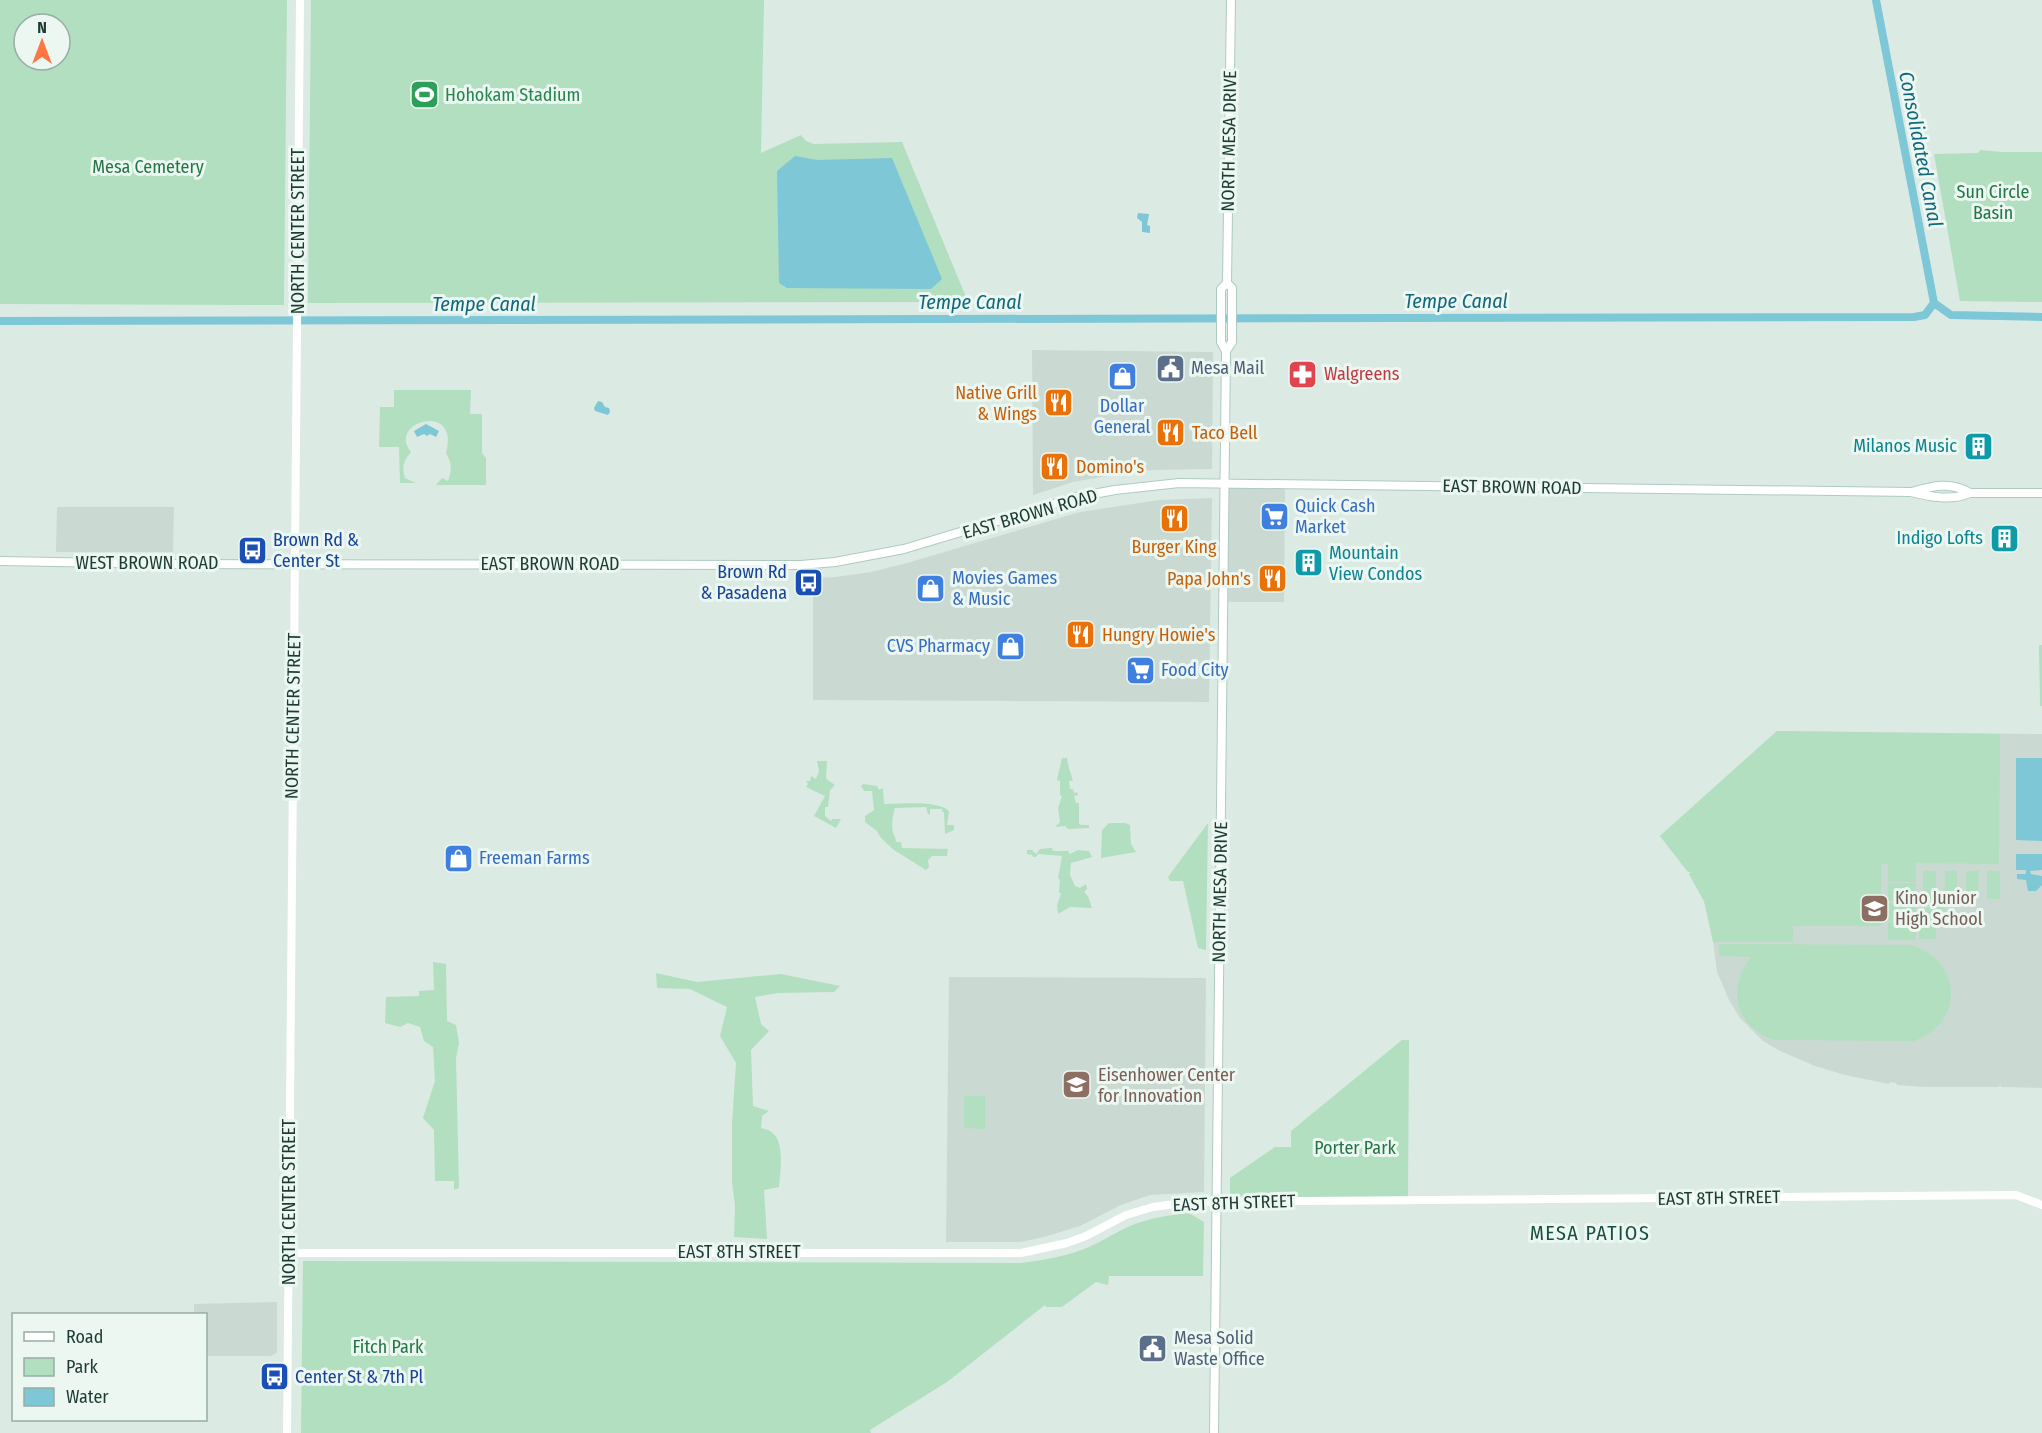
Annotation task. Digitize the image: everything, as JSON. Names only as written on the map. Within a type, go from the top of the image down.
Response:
[{"type":"main road","name":"NORTH MESA DRIVE","points":[[1214,1433],[1226,351],[1221,342],[1221,289],[1227,283],[1231,0]]},
{"type":"main road","name":"NORTH MESA DRIVE","points":[[1226,351],[1232,342],[1232,288],[1227,283]]},
{"type":"main road","name":"EAST BROWN ROAD","points":[[295,564],[757,566],[835,562],[940,540],[1077,497],[1152,485],[1224,483],[1911,492],[1932,497],[1959,498],[1970,493],[2042,493]]},
{"type":"main road","name":"WEST BROWN ROAD","points":[[0,561],[295,564]]},
{"type":"street","name":"NORTH CENTER STREET","points":[[287,1433],[300,0]]},
{"type":"street","name":"EAST 8TH STREET","points":[[288,1253],[1021,1253],[1067,1243],[1086,1236],[1126,1215],[1153,1207],[1216,1202],[2016,1195],[2042,1205]]},
{"type":"shaded area","points":[[1032,350],[1213,352],[1212,469],[1152,470],[1113,475],[1073,482],[1033,495]]},
{"type":"shaded area","points":[[1224,483],[1285,483],[1284,602],[1224,602]]},
{"type":"shaded area","points":[[1212,498],[1209,702],[813,700],[813,578],[871,572],[1080,512],[1159,500]]},
{"type":"shaded area","points":[[57,507],[174,507],[173,552],[56,552]]},
{"type":"shaded area","name":"Kino Junior High School","points":[[1777,731],[2042,734],[2042,1088],[2001,1087],[2001,1085],[1998,1087],[1924,1087],[1897,1085],[1890,1082],[1889,1084],[1845,1075],[1815,1066],[1780,1051],[1763,1041],[1740,1018],[1717,972],[1711,926],[1704,901],[1689,874],[1691,872],[1688,872],[1660,836]]},
{"type":"shaded area","name":"Freeman Farms","points":[[449,851],[466,851],[466,865],[449,865]]},
{"type":"shaded area","name":"Eisenhower Center for Innovation","points":[[949,977],[1206,978],[1204,1192],[1150,1195],[1121,1205],[1080,1226],[1020,1242],[946,1242]]},
{"type":"shaded area","points":[[277,1302],[277,1352],[270,1356],[207,1356],[207,1313],[194,1313],[194,1304]]},
{"type":"green space","name":"Mesa Cemetery","points":[[0,0],[287,0],[284,305],[0,304]]},
{"type":"green space","points":[[311,0],[764,0],[761,153],[801,135],[806,141],[814,144],[902,142],[968,302],[308,303]]},
{"type":"green space","name":"Sun Circle Basin","points":[[1980,150],[2042,152],[2042,302],[1960,301],[1934,154],[1978,153]]},
{"type":"green space","points":[[394,390],[471,390],[470,414],[482,414],[482,453],[486,458],[486,485],[436,485],[442,478],[448,481],[450,473],[451,467],[446,453],[448,437],[443,427],[435,422],[425,421],[415,425],[408,432],[406,441],[411,452],[404,464],[405,478],[416,483],[400,483],[399,447],[379,447],[380,407],[394,407]]},
{"type":"green space","points":[[2039,645],[2042,645],[2042,706],[2040,706]]},
{"type":"green space","points":[[1777,731],[2000,734],[1999,864],[1916,863],[1916,882],[1888,882],[1888,864],[1881,864],[1881,926],[1793,926],[1793,942],[1713,942],[1704,901],[1689,874],[1691,872],[1688,872],[1660,836]]},
{"type":"green space","points":[[1062,758],[1067,758],[1073,781],[1069,781],[1070,789],[1078,795],[1074,796],[1076,803],[1079,803],[1079,823],[1089,825],[1089,828],[1055,827],[1060,822],[1058,808],[1062,796],[1060,795],[1060,781],[1057,780]]},
{"type":"green space","points":[[817,761],[827,761],[826,779],[835,785],[830,790],[825,816],[831,821],[841,819],[836,828],[814,816],[825,796],[806,787],[808,784],[806,781],[810,781],[811,776],[816,779],[819,771]]},
{"type":"green space","points":[[863,784],[877,786],[879,790],[883,788],[884,804],[928,804],[949,811],[947,825],[954,825],[954,830],[945,834],[942,809],[930,809],[930,815],[926,807],[895,808],[892,823],[896,842],[901,842],[902,848],[948,849],[947,856],[932,856],[928,860],[929,867],[926,870],[894,850],[877,831],[865,822],[865,816],[874,810],[872,791],[864,791],[861,786]]},
{"type":"green space","points":[[1109,823],[1130,825],[1131,844],[1136,852],[1101,858],[1102,830]]},
{"type":"green space","points":[[1208,823],[1206,950],[1198,948],[1183,881],[1170,881],[1168,877]]},
{"type":"green space","points":[[1052,848],[1053,851],[1068,851],[1070,854],[1078,850],[1089,851],[1092,857],[1071,863],[1070,875],[1075,886],[1080,888],[1086,884],[1087,889],[1084,892],[1092,908],[1070,907],[1058,914],[1057,905],[1061,894],[1058,878],[1062,856],[1038,854],[1033,857],[1027,854],[1027,850],[1032,850],[1036,854],[1040,849]]},
{"type":"green space","points":[[1923,871],[1936,871],[1936,899],[1923,899]]},
{"type":"green space","points":[[1945,871],[1957,871],[1957,899],[1944,899]]},
{"type":"green space","points":[[1966,871],[1979,871],[1978,899],[1966,899]]},
{"type":"green space","points":[[1987,871],[2000,871],[2000,899],[1987,899]]},
{"type":"green space","points":[[1888,883],[1916,883],[1916,901],[1888,901]]},
{"type":"green space","points":[[1888,903],[1916,903],[1916,921],[1888,921]]},
{"type":"green space","points":[[1936,905],[1945,906],[1945,918],[1936,918],[1936,939],[1919,939],[1919,908],[1936,908]]},
{"type":"green space","points":[[1888,922],[1916,922],[1916,940],[1888,940]]},
{"type":"green space","points":[[1719,944],[1911,945],[1928,953],[1941,964],[1948,977],[1951,992],[1949,1007],[1942,1021],[1931,1032],[1914,1041],[1774,1040],[1750,1026],[1738,1005],[1739,981],[1751,957],[1719,956]]},
{"type":"green space","points":[[433,962],[446,964],[447,1021],[456,1025],[459,1043],[456,1058],[459,1188],[454,1190],[454,1181],[435,1181],[434,1130],[423,1118],[435,1081],[433,1047],[424,1041],[420,1027],[408,1023],[400,1027],[385,1023],[386,997],[419,996],[419,991],[434,990]]},
{"type":"green space","points":[[656,973],[697,982],[781,974],[840,986],[834,992],[778,993],[755,997],[761,1024],[769,1031],[751,1050],[753,1106],[769,1111],[762,1116],[761,1128],[775,1135],[781,1157],[779,1187],[764,1190],[767,1239],[734,1237],[732,1123],[736,1063],[720,1036],[727,1007],[690,989],[657,988]]},
{"type":"green space","name":"Porter Park","points":[[1402,1040],[1409,1040],[1408,1201],[1230,1202],[1230,1178],[1275,1147],[1291,1147],[1291,1131]]},
{"type":"green space","points":[[964,1096],[985,1096],[985,1129],[964,1128]]},
{"type":"green space","name":"Fitch Park","points":[[1189,1213],[1204,1222],[1203,1276],[1109,1276],[1108,1285],[1096,1282],[1062,1307],[1046,1307],[1045,1305],[947,1382],[870,1430],[871,1433],[301,1433],[303,1261],[1021,1263],[1081,1250],[1144,1221]]},
{"type":"water","points":[[795,156],[817,160],[892,158],[942,279],[931,289],[787,288],[779,283],[777,171]]},
{"type":"water","points":[[1138,213],[1149,214],[1147,225],[1150,226],[1150,233],[1142,232],[1142,222],[1137,218]]},
{"type":"water","points":[[598,401],[609,408],[608,415],[595,411],[594,408]]},
{"type":"water","points":[[426,424],[439,431],[436,437],[424,434],[417,437],[414,431]]},
{"type":"water","points":[[2016,758],[2042,758],[2042,841],[2016,840]]},
{"type":"water","points":[[2016,854],[2042,854],[2042,870],[2030,871],[2031,874],[2042,876],[2042,885],[2036,891],[2028,891],[2026,880],[2017,879],[2017,874],[2026,874],[2026,870],[2016,870]]},
{"type":"waterway","name":"Consolidated Canal","points":[[1876,0],[1934,303]]},
{"type":"waterway","points":[[1934,303],[1951,315],[2042,317]]},
{"type":"waterway","name":"Tempe Canal","points":[[0,321],[1914,317],[1925,315],[1934,303]]},
{"type":"place","name":"Hohokam Stadium","points":[[424,95]]},
{"type":"place","name":"Mesa Mail","points":[[1170,368]]},
{"type":"place","name":"Walgreens","points":[[1303,374]]},
{"type":"place","name":"Dollar General","points":[[1122,377]]},
{"type":"place","name":"Native Grill & Wings","points":[[1058,403]]},
{"type":"place","name":"Taco Bell","points":[[1171,433]]},
{"type":"place","name":"Milanos Music","points":[[1978,446]]},
{"type":"place","name":"Domino's","points":[[1055,467]]},
{"type":"place","name":"Quick Cash Market","points":[[1274,516]]},
{"type":"place","name":"Burger King","points":[[1174,518]]},
{"type":"place","name":"Indigo Lofts","points":[[2004,538]]},
{"type":"place","name":"Brown Rd & Center St","points":[[252,550]]},
{"type":"place","name":"Mountain View Condos","points":[[1308,563]]},
{"type":"place","name":"Papa John's","points":[[1272,579]]},
{"type":"place","name":"Brown Rd & Pasadena","points":[[808,582]]},
{"type":"place","name":"Movies Games & Music","points":[[931,588]]},
{"type":"place","name":"Hungry Howie's","points":[[1081,635]]},
{"type":"place","name":"CVS Pharmacy","points":[[1011,646]]},
{"type":"place","name":"Food City","points":[[1140,670]]},
{"type":"place","name":"Freeman Farms","points":[[458,858]]},
{"type":"place","name":"Kino Junior High School","points":[[1874,908]]},
{"type":"place","name":"Eisenhower Center for Innovation","points":[[1077,1085]]},
{"type":"place","name":"Mesa Solid Waste Office","points":[[1153,1348]]},
{"type":"place","name":"Center St & 7th Pl","points":[[274,1377]]},
{"type":"district","name":"MESA PATIOS","points":[[1590,1233]]}]
